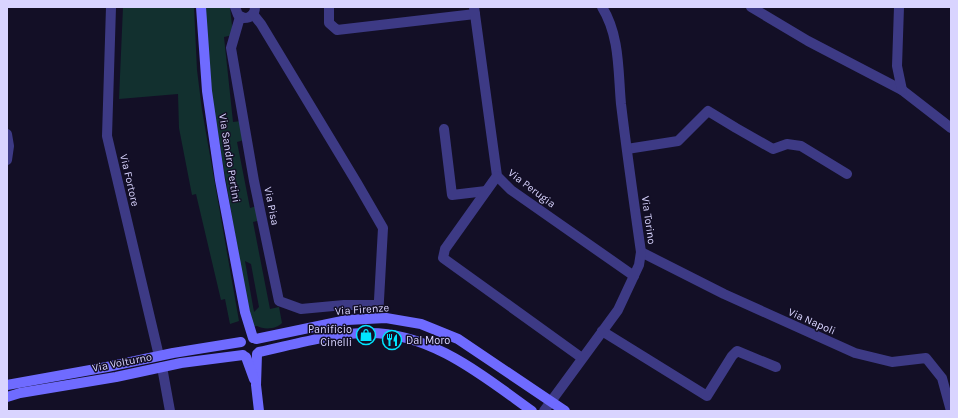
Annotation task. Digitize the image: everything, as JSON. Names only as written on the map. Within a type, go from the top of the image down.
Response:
[{"type":"street","name":"Via Fortore","points":[[110,7],[107,136],[159,356]]},
{"type":"street","name":"Via Sandro Pertini","points":[[200,7],[207,91],[219,173],[245,312],[255,338],[260,345],[256,385],[259,411]]},
{"type":"street","points":[[235,7],[236,12],[240,17],[247,18],[254,11],[260,24],[358,183],[383,228],[378,318]]},
{"type":"street","points":[[329,7],[329,23],[337,30],[475,10]]},
{"type":"street","name":"Via Torino","points":[[544,411],[618,310],[640,265],[641,252],[621,104],[618,57],[611,26],[602,7]]},
{"type":"street","points":[[751,7],[808,41],[902,90],[951,128]]},
{"type":"street","points":[[900,7],[897,66],[902,90]]},
{"type":"street","name":"Via Perugia","points":[[475,10],[496,176],[511,190],[634,276]]},
{"type":"street","name":"Via Pisa","points":[[240,17],[231,48],[254,181],[279,301],[301,309],[344,305],[378,305]]},
{"type":"street","points":[[627,150],[678,141],[708,111],[772,149],[788,144],[801,146],[847,174]]},
{"type":"street","points":[[444,129],[452,195],[486,191]]},
{"type":"street","points":[[7,134],[9,146],[7,160]]},
{"type":"street","points":[[496,176],[445,249],[443,258],[582,358]]},
{"type":"street","name":"Via Napoli","points":[[641,252],[724,294],[855,353],[892,362],[926,358],[942,378],[951,411]]},
{"type":"street","name":"Via Sandro Pertini","points":[[245,312],[240,349],[256,385]]},
{"type":"street","name":"Via Firenze","points":[[255,338],[347,320],[386,318],[421,324],[458,339],[565,411]]},
{"type":"street","points":[[602,331],[707,396],[732,356],[737,351],[776,367]]},
{"type":"street","points":[[244,356],[252,357],[258,353],[341,335],[366,332],[378,333],[414,340],[451,355],[532,411]]},
{"type":"street","points":[[242,341],[248,337],[255,338]]},
{"type":"street","name":"Via Volturno","points":[[7,385],[242,341]]},
{"type":"street","name":"Via Volturno","points":[[7,397],[20,393],[182,363],[244,356]]},
{"type":"street","points":[[162,367],[170,411]]},
{"type":"green space","points":[[123,7],[194,7],[197,70],[202,110],[239,321],[230,324],[225,299],[221,300],[196,194],[192,195],[179,128],[178,94],[119,99]]},
{"type":"green space","points":[[204,7],[230,7],[233,35],[224,37],[233,122],[241,121],[244,140],[237,142],[250,208],[257,206],[261,220],[253,222],[270,309],[279,307],[282,323],[274,328],[263,328],[257,326],[251,327],[213,106]],"holes":[[[245,261],[251,264],[259,307],[254,312]]]},
{"type":"place","name":"Panificio Cinelli","points":[[366,335]]},
{"type":"place","name":"Dal Moro","points":[[392,340]]}]
